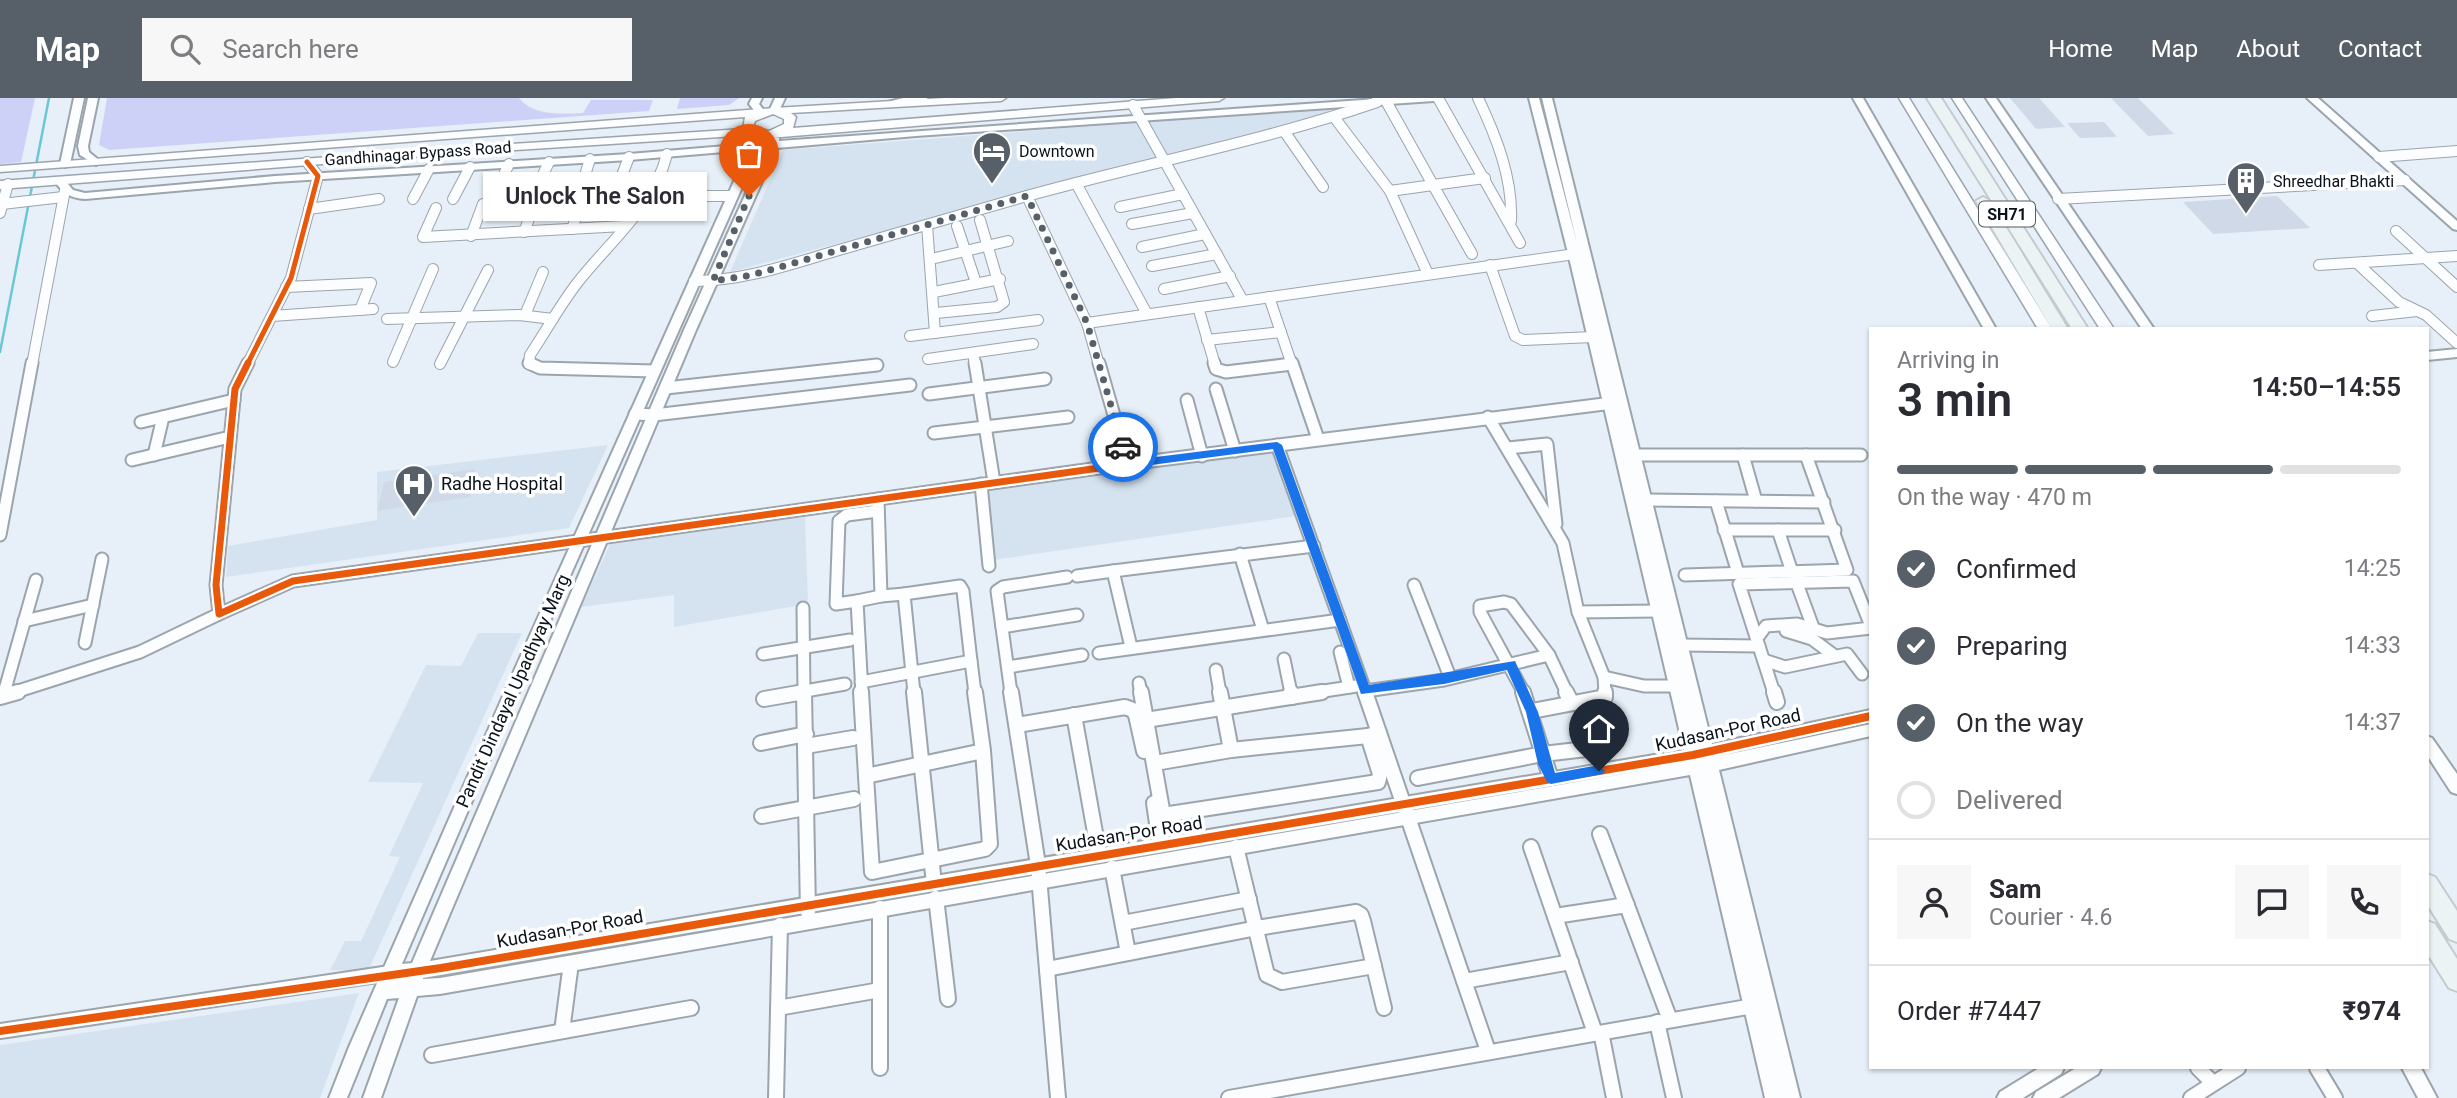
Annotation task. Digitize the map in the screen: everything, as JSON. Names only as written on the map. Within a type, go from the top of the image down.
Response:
[{"type":"main road","points":[[774,111],[1001,98]]},
{"type":"main road","points":[[776,139],[1219,98]]},
{"type":"main road","points":[[1904,98],[2044,327]]},
{"type":"main road","name":"SH71","points":[[1920,98],[2059,327]]},
{"type":"main road","name":"SH71","points":[[1934,98],[2079,327]]},
{"type":"main road","points":[[1957,98],[2106,327]]},
{"type":"main road","name":"Gandhinagar Bypass Road","points":[[0,169],[774,111]]},
{"type":"main road","points":[[774,111],[790,117],[789,125],[776,139]]},
{"type":"main road","points":[[754,140],[748,123],[761,113]]},
{"type":"main road","name":"Gandhinagar Bypass Road","points":[[8,184],[60,187],[307,162],[754,140],[765,135],[776,139]]},
{"type":"main road","points":[[2429,887],[2457,931]]},
{"type":"main road","points":[[2429,935],[2457,981]]},
{"type":"street","points":[[60,165],[79,98]]},
{"type":"street","points":[[93,98],[83,146],[84,153],[96,162]]},
{"type":"street","points":[[757,98],[754,104],[761,113]]},
{"type":"street","points":[[774,111],[780,98]]},
{"type":"street","points":[[863,107],[923,98]]},
{"type":"street","points":[[776,139],[1436,98],[1485,178],[1520,243]]},
{"type":"street","points":[[1478,98],[1491,124],[1499,151],[1510,199],[1510,223]]},
{"type":"street","points":[[1534,98],[1580,253],[1593,337],[1615,402]]},
{"type":"street","points":[[1547,98],[1580,253],[1628,455],[1658,611],[1676,686],[1702,760],[1791,1098]]},
{"type":"street","points":[[1858,98],[1989,327]]},
{"type":"street","points":[[1991,98],[2147,327]]},
{"type":"street","points":[[2312,98],[2457,217]]},
{"type":"street","points":[[2322,98],[2384,157],[2404,180],[2457,227]]},
{"type":"street","points":[[694,281],[752,275],[1027,196],[1284,131],[1380,101]]},
{"type":"street","points":[[1380,101],[1433,185],[1472,254]]},
{"type":"street","points":[[1133,105],[1243,301]]},
{"type":"street","points":[[1334,117],[1390,191],[1428,274]]},
{"type":"street","points":[[1284,131],[1323,187]]},
{"type":"street","name":"Pandit Dindayal Upadhyay Marg","points":[[372,1098],[418,971],[654,415],[776,139]]},
{"type":"street","points":[[60,187],[72,195],[85,197],[318,176],[667,154],[754,140]]},
{"type":"street","name":"Pandit Dindayal Upadhyay Marg","points":[[338,1098],[382,991],[579,538],[732,196],[754,140]]},
{"type":"street","points":[[2384,157],[2457,151]]},
{"type":"street","points":[[654,372],[540,368],[529,364],[530,355],[578,282],[650,196],[662,177],[667,154]]},
{"type":"street","points":[[617,188],[629,157]]},
{"type":"street","points":[[572,229],[590,159]]},
{"type":"street","points":[[307,162],[318,176]]},
{"type":"street","points":[[524,232],[534,197],[549,162]]},
{"type":"street","points":[[493,197],[509,164]]},
{"type":"street","points":[[453,199],[470,167]]},
{"type":"street","points":[[413,199],[429,169]]},
{"type":"street","points":[[219,614],[216,585],[235,389],[286,287],[318,176]]},
{"type":"street","points":[[1390,191],[1485,178]]},
{"type":"street","points":[[2058,199],[2404,180]]},
{"type":"street","points":[[1076,183],[1147,314]]},
{"type":"street","points":[[1,209],[8,184]]},
{"type":"street","points":[[1,209],[60,187]]},
{"type":"street","points":[[0,535],[60,187]]},
{"type":"street","points":[[1120,207],[1183,194]]},
{"type":"street","points":[[650,196],[732,196]]},
{"type":"street","points":[[1027,196],[1087,323],[1128,464]]},
{"type":"street","points":[[309,209],[379,199]]},
{"type":"street","points":[[471,236],[483,204]]},
{"type":"street","points":[[436,208],[423,237],[624,226]]},
{"type":"street","points":[[1132,224],[1193,213]]},
{"type":"street","points":[[936,313],[1002,305],[1004,302],[1000,279],[980,220]]},
{"type":"street","points":[[927,225],[936,313],[935,333]]},
{"type":"street","points":[[957,226],[976,284]]},
{"type":"street","points":[[2396,232],[2457,287]]},
{"type":"street","points":[[1142,247],[1205,234]]},
{"type":"street","points":[[931,259],[1008,241]]},
{"type":"street","points":[[1087,323],[1580,253]]},
{"type":"street","points":[[1152,266],[1217,254]]},
{"type":"street","points":[[2319,265],[2457,256]]},
{"type":"street","points":[[2357,262],[2399,302],[2434,321],[2457,344]]},
{"type":"street","points":[[1490,265],[1515,336],[1523,340],[1593,337]]},
{"type":"street","points":[[393,362],[433,269]]},
{"type":"street","points":[[440,363],[488,270]]},
{"type":"street","points":[[525,315],[543,272]]},
{"type":"street","points":[[1164,289],[1230,276]]},
{"type":"street","points":[[934,292],[1000,279]]},
{"type":"street","points":[[286,287],[371,283],[360,310]]},
{"type":"street","points":[[1269,297],[1318,439]]},
{"type":"street","points":[[1198,307],[1214,366],[1220,372],[1292,364]]},
{"type":"street","points":[[272,316],[373,309]]},
{"type":"street","points":[[2372,316],[2418,311]]},
{"type":"street","points":[[387,319],[525,315],[553,319]]},
{"type":"street","points":[[910,336],[1038,320]]},
{"type":"street","points":[[1207,341],[1281,331]]},
{"type":"street","points":[[928,359],[1033,344]]},
{"type":"street","points":[[2429,349],[2457,344]]},
{"type":"street","points":[[973,353],[985,426],[989,566]]},
{"type":"street","points":[[2429,356],[2457,353]]},
{"type":"street","points":[[666,388],[877,365]]},
{"type":"street","points":[[860,367],[860,391]]},
{"type":"street","points":[[746,405],[749,379]]},
{"type":"street","points":[[929,394],[1045,379]]},
{"type":"street","points":[[635,414],[654,415],[910,385]]},
{"type":"street","points":[[1216,389],[1235,451]]},
{"type":"street","points":[[141,422],[234,400]]},
{"type":"street","points":[[1187,400],[1202,456]]},
{"type":"street","points":[[2,696],[151,648],[293,581],[579,538],[604,538],[878,505],[987,483],[1488,416],[1615,402]]},
{"type":"street","points":[[934,433],[1068,416]]},
{"type":"street","points":[[1488,416],[1556,528],[1566,553],[1578,612],[1604,677],[1605,697],[1532,712]]},
{"type":"street","points":[[153,455],[163,417]]},
{"type":"street","points":[[132,460],[230,438]]},
{"type":"street","points":[[1507,448],[1547,444],[1556,528]]},
{"type":"street","points":[[1277,445],[1340,620],[1374,734],[1405,811],[1488,1051]]},
{"type":"street","points":[[1628,455],[1861,455]]},
{"type":"street","points":[[1628,455],[1646,500],[1681,645],[1702,760],[1774,1098]]},
{"type":"street","points":[[1743,455],[1756,501]]},
{"type":"street","points":[[1777,702],[1759,639],[1739,584],[1847,570],[1835,530],[1806,455]]},
{"type":"street","points":[[1646,500],[1824,502]]},
{"type":"street","points":[[1716,501],[1738,573]]},
{"type":"street","points":[[878,505],[881,596]]},
{"type":"street","points":[[857,601],[872,872],[985,849],[990,844],[983,751],[963,591],[960,586],[836,604],[839,521],[847,515],[878,505]]},
{"type":"street","points":[[1724,530],[1835,530]]},
{"type":"street","points":[[1778,530],[1814,630]]},
{"type":"street","points":[[1058,1098],[1039,873],[996,594],[999,588],[1072,576],[1314,546]]},
{"type":"street","points":[[1240,554],[1263,630]]},
{"type":"street","points":[[85,643],[102,559]]},
{"type":"street","points":[[1113,571],[1131,648]]},
{"type":"street","points":[[1685,575],[1738,573],[1853,581],[1869,622]]},
{"type":"street","points":[[2,696],[36,580]]},
{"type":"street","points":[[1414,584],[1448,671],[1447,677]]},
{"type":"street","points":[[904,594],[948,999]]},
{"type":"street","points":[[1551,779],[1544,764],[1532,712],[1511,664],[1480,612],[1480,606],[1508,602],[1549,655],[1571,702]]},
{"type":"street","points":[[24,621],[93,605]]},
{"type":"street","points":[[803,608],[808,913]]},
{"type":"street","points":[[1578,612],[1658,611]]},
{"type":"street","points":[[1002,627],[1077,615]]},
{"type":"street","points":[[1099,653],[1340,620]]},
{"type":"street","points":[[1759,639],[1766,626],[1797,624],[1827,633],[1869,627]]},
{"type":"street","points":[[1681,645],[1759,639],[1795,631],[1814,640],[1835,656]]},
{"type":"street","points":[[763,654],[850,640]]},
{"type":"street","points":[[1340,652],[1359,688]]},
{"type":"street","points":[[1008,667],[1082,655]]},
{"type":"street","points":[[1146,720],[1359,688],[1444,680],[1447,677],[1549,655]]},
{"type":"street","points":[[1763,660],[1785,667],[1835,656],[1851,656],[1862,674]]},
{"type":"street","points":[[1284,659],[1292,697]]},
{"type":"street","points":[[860,682],[971,661]]},
{"type":"street","points":[[1216,670],[1231,750]]},
{"type":"street","points":[[1604,677],[1644,686],[1676,686]]},
{"type":"street","points":[[1139,683],[1163,815],[1378,782],[1380,774],[1374,734]]},
{"type":"street","points":[[764,699],[845,684]]},
{"type":"street","points":[[1017,725],[1125,707],[1133,710],[1149,774],[1160,844]]},
{"type":"street","points":[[1074,715],[1099,855]]},
{"type":"street","name":"Kudasan-Por Road","points":[[390,973],[808,913],[1039,873],[1112,868],[1236,847],[1551,779],[1702,760],[1869,717]]},
{"type":"street","name":"Kudasan-Por Road","points":[[1039,873],[1099,855],[1160,844],[1405,811],[1869,730]]},
{"type":"street","points":[[1155,763],[1231,750],[1374,734]]},
{"type":"street","points":[[761,743],[853,738]]},
{"type":"street","points":[[2429,744],[2457,786]]},
{"type":"street","points":[[1418,778],[1543,754],[1595,748]]},
{"type":"street","points":[[865,776],[983,751]]},
{"type":"street","points":[[762,816],[854,799]]},
{"type":"street","points":[[1600,834],[1627,905],[1663,1021],[1674,1098]]},
{"type":"street","points":[[1236,847],[1267,975],[1276,981],[1374,966]]},
{"type":"street","points":[[1531,847],[1598,1035],[1614,1098]]},
{"type":"street","points":[[1112,868],[1128,953]]},
{"type":"street","name":"Kudasan-Por Road","points":[[382,991],[411,991],[780,926],[808,913],[880,908],[935,891]]},
{"type":"street","points":[[1123,923],[1249,899]]},
{"type":"street","points":[[1555,916],[1627,905]]},
{"type":"street","points":[[880,908],[880,1068]]},
{"type":"street","points":[[1047,968],[1356,912],[1361,915],[1363,921],[1384,1008]]},
{"type":"street","points":[[776,1098],[780,926]]},
{"type":"street","points":[[1464,981],[1571,962]]},
{"type":"street","points":[[562,1031],[572,963]]},
{"type":"street","points":[[0,1031],[390,973]]},
{"type":"street","points":[[778,1009],[880,990]]},
{"type":"street","points":[[1229,1098],[1753,1006]]},
{"type":"street","points":[[432,1055],[691,1008]]},
{"type":"street","points":[[2006,1098],[2053,1069]]},
{"type":"street","points":[[2042,1098],[2090,1069]]},
{"type":"street","points":[[2199,1069],[2213,1083]]},
{"type":"street","points":[[2191,1098],[2236,1069]]},
{"type":"street","points":[[2318,1069],[2335,1098]]},
{"type":"street","points":[[2412,1069],[2428,1098]]},
{"type":"shaded area","points":[[0,98],[35,98],[21,162],[0,164]]},
{"type":"shaded area","points":[[107,98],[519,98],[540,111],[566,114],[583,113],[591,100],[653,100],[649,111],[109,150],[99,145]]},
{"type":"shaded area","points":[[680,98],[739,98],[729,105],[677,109]]},
{"type":"shaded area","points":[[1328,108],[1330,113],[730,272],[783,150]]},
{"type":"shaded area","points":[[608,445],[569,528],[226,577],[228,546],[377,520],[377,472]]},
{"type":"shaded area","points":[[1273,450],[1296,516],[994,560],[989,488]]},
{"type":"shaded area","points":[[805,517],[808,604],[674,627],[674,595],[581,607],[612,540]]},
{"type":"shaded area","points":[[478,633],[522,633],[368,971],[330,970],[345,941],[361,941],[400,857],[389,856],[423,783],[368,782],[426,665],[461,666]]},
{"type":"shaded area","points":[[359,993],[320,1098],[0,1098],[0,1045]]},
{"type":"building","points":[[2010,98],[2039,98],[2065,127],[2036,129]]},
{"type":"building","points":[[2111,98],[2138,98],[2174,134],[2148,136]]},
{"type":"building","points":[[2104,122],[2117,137],[2080,138],[2067,123]]},
{"type":"building","name":"Shreedhar Bhakti","points":[[2277,196],[2310,228],[2213,234],[2183,202]]},
{"type":"building","points":[[475,469],[470,497],[377,511],[384,482]]},
{"type":"waterway","points":[[0,352],[49,98]]},
{"type":"cycle path","points":[[307,162],[318,176],[291,278],[235,389],[216,585],[219,614],[293,581],[1128,464]]},
{"type":"cycle path","points":[[0,1031],[441,968],[1693,755],[1869,716]]},
{"type":"way so far","points":[[749,196],[713,281],[752,275],[1027,196],[1087,323],[1123,447]]},
{"type":"place","name":"Downtown","points":[[992,185]]},
{"type":"place","name":"Unlock The Salon","points":[[749,196]]},
{"type":"place","name":"Shreedhar Bhakti","points":[[2246,215]]},
{"type":"place","name":"Radhe Hospital","points":[[414,518]]},
{"type":"route","points":[[1123,447],[1128,464],[1277,445],[1365,691],[1444,680],[1447,677],[1511,664],[1532,712],[1544,764],[1551,779],[1599,771]]}]
